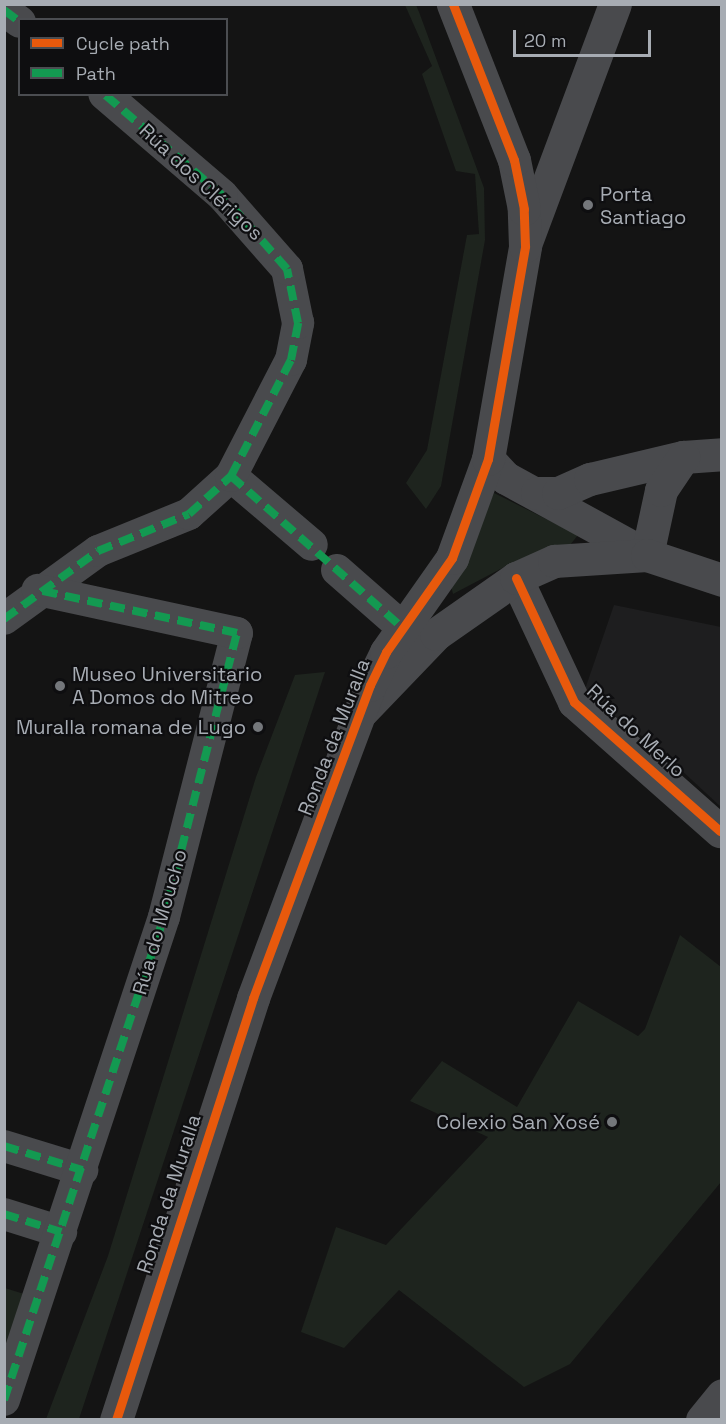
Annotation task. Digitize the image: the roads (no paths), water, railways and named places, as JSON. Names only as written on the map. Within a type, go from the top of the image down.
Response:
[{"type":"street","name":"Ronda da Muralla","points":[[116,1419],[253,998],[379,665],[453,558],[488,459],[525,246],[524,209],[514,160],[453,4]]},
{"type":"street","points":[[525,246],[615,4]]},
{"type":"street","points":[[4,9],[18,20]]},
{"type":"street","name":"Rúa dos Clérigos","points":[[106,96],[222,195],[287,269],[297,322],[291,360],[231,476]]},
{"type":"street","points":[[537,493],[558,493],[590,478],[683,457],[722,454]]},
{"type":"street","points":[[647,555],[661,490],[683,457]]},
{"type":"street","points":[[488,459],[506,478],[647,555],[722,580]]},
{"type":"street","points":[[4,619],[38,590],[98,551],[189,514],[231,476],[312,545]]},
{"type":"street","points":[[363,711],[436,634],[516,578],[554,561],[647,555]]},
{"type":"street","points":[[337,570],[403,628]]},
{"type":"street","name":"Rúa do Merlo","points":[[516,578],[573,702],[720,831]]},
{"type":"street","name":"Rúa do Moucho","points":[[4,1400],[164,917],[237,633],[38,590]]},
{"type":"street","points":[[4,1146],[82,1170]]},
{"type":"street","points":[[4,1214],[61,1232]]},
{"type":"street","points":[[702,1419],[722,1395]]},
{"type":"place","name":"Porta Santiago","points":[[588,205]]},
{"type":"place","name":"Museo Universitario A Domos do Mitreo","points":[[60,686]]},
{"type":"place","name":"Muralla romana de Lugo","points":[[258,727]]},
{"type":"place","name":"Colexio San Xosé","points":[[612,1122]]}]
